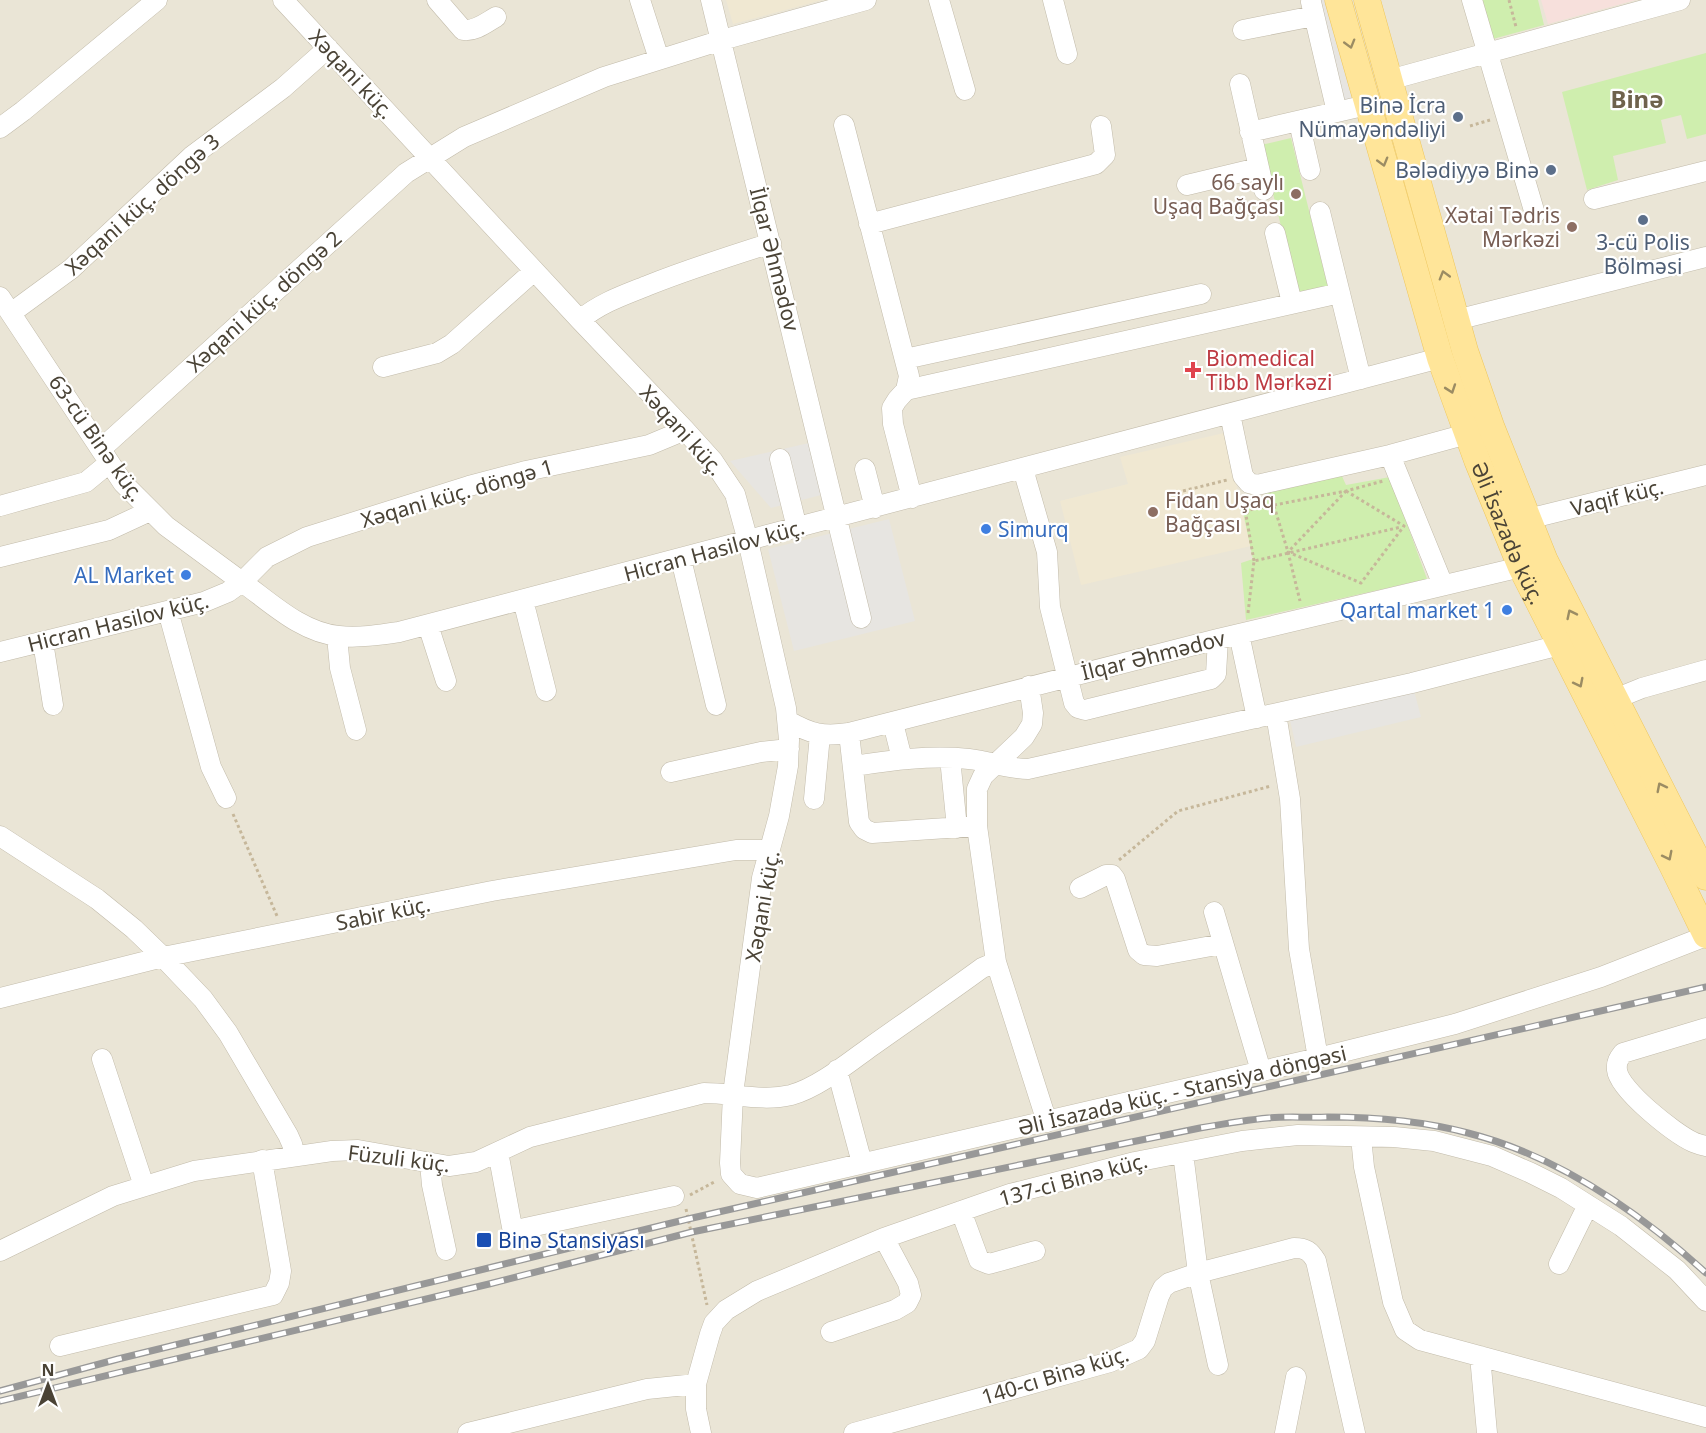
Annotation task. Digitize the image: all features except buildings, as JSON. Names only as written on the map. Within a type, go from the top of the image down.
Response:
[{"type":"main road","name":"Əli İsazadə küç.","points":[[1338,0],[1440,358],[1467,434],[1521,567],[1706,936]]},
{"type":"main road","name":"Əli İsazadə küç.","points":[[1367,0],[1465,351],[1491,426],[1545,561],[1615,699],[1703,862]]},
{"type":"main road","points":[[1365,96],[1392,90]]},
{"type":"main road","points":[[1440,358],[1465,351]]},
{"type":"street","points":[[0,128],[158,0]]},
{"type":"street","points":[[437,0],[463,30],[468,31],[496,17]]},
{"type":"street","points":[[640,0],[659,59]]},
{"type":"street","name":"İlqar Əhmədov","points":[[711,0],[861,618]]},
{"type":"street","name":"Xəqani küç. döngə 2","points":[[0,506],[86,482],[105,456],[406,173],[429,156],[464,137],[604,77],[722,40],[866,0]]},
{"type":"street","points":[[939,0],[965,90]]},
{"type":"street","points":[[1053,0],[1067,54]]},
{"type":"street","points":[[1472,0],[1535,214]]},
{"type":"street","points":[[1392,90],[1488,54],[1680,0]]},
{"type":"street","name":"Xəqani küç.","points":[[285,1],[534,271],[685,430],[713,461],[735,494],[748,541],[788,721],[789,749],[779,816],[762,878],[733,1094]]},
{"type":"street","points":[[1243,30],[1312,9],[1337,112]]},
{"type":"street","name":"Xəqani küç. döngə 3","points":[[5,305],[71,269],[192,156],[283,88],[328,48]]},
{"type":"street","points":[[1240,84],[1264,190]]},
{"type":"street","points":[[1250,132],[1337,112],[1365,96]]},
{"type":"street","points":[[1299,122],[1310,170]]},
{"type":"street","points":[[844,125],[909,376],[906,390],[892,408],[893,424],[912,498]]},
{"type":"street","points":[[869,224],[1096,164],[1105,155],[1101,126]]},
{"type":"street","points":[[1187,185],[1258,168]]},
{"type":"street","points":[[1594,199],[1706,171]]},
{"type":"street","points":[[1320,212],[1361,379]]},
{"type":"street","points":[[1275,233],[1292,303]]},
{"type":"street","points":[[580,320],[594,308],[607,302],[675,275],[771,243]]},
{"type":"street","points":[[1456,320],[1706,257]]},
{"type":"street","points":[[382,367],[437,353],[445,348],[534,271]]},
{"type":"street","points":[[906,390],[1340,293]]},
{"type":"street","points":[[905,359],[1201,294]]},
{"type":"street","name":"63-cü Binə küç.","points":[[5,305],[123,483],[150,511],[242,582]]},
{"type":"street","name":"Hicran Hasilov küç.","points":[[0,652],[215,598],[242,582],[290,617],[309,627],[337,636],[375,636],[428,625],[681,559],[1440,358]]},
{"type":"street","points":[[1230,414],[1243,476],[1249,483],[1257,485],[1390,455],[1467,434]]},
{"type":"street","name":"Xəqani küç. döngə 1","points":[[242,582],[267,557],[308,537],[469,486],[526,471],[649,445],[685,430]]},
{"type":"street","points":[[1390,455],[1399,477],[1411,524],[1443,585]]},
{"type":"street","points":[[780,459],[797,528]]},
{"type":"street","points":[[865,469],[875,508]]},
{"type":"street","points":[[1023,469],[1047,552],[1050,607],[1074,704],[1078,708],[1085,710],[1211,679],[1216,674],[1218,639]]},
{"type":"street","name":"Vaqif küç.","points":[[1528,519],[1706,475]]},
{"type":"street","points":[[0,557],[109,530],[150,511]]},
{"type":"street","points":[[681,559],[716,705]]},
{"type":"street","name":"İlqar Əhmədov","points":[[788,721],[806,731],[820,735],[849,733],[1242,633],[1521,567]]},
{"type":"street","points":[[523,600],[546,691]]},
{"type":"street","points":[[168,611],[211,767],[226,798]]},
{"type":"street","points":[[428,625],[446,681]]},
{"type":"street","points":[[1242,633],[1287,781],[1299,948],[1318,1058]]},
{"type":"street","points":[[337,636],[340,668],[356,730]]},
{"type":"street","points":[[43,642],[53,705]]},
{"type":"street","points":[[854,766],[902,759],[950,758],[996,764],[1016,770],[1028,770],[1455,673],[1560,645]]},
{"type":"street","points":[[1615,699],[1642,688],[1706,670]]},
{"type":"street","points":[[1029,686],[1033,713],[1032,724],[1024,737],[983,776],[977,789],[977,826],[996,962],[1047,1122]]},
{"type":"street","points":[[893,723],[902,759]]},
{"type":"street","points":[[849,733],[859,822],[864,829],[872,832],[977,826]]},
{"type":"street","points":[[814,799],[820,735]]},
{"type":"street","points":[[670,772],[761,752],[789,749]]},
{"type":"street","points":[[950,758],[957,828]]},
{"type":"street","points":[[0,836],[96,899],[134,929],[203,999],[228,1032],[288,1135],[295,1156]]},
{"type":"street","name":"Sabir küç.","points":[[0,998],[163,957],[492,891],[736,850],[770,850]]},
{"type":"street","points":[[1080,888],[1106,875],[1112,875],[1138,950],[1144,956],[1157,956],[1222,944]]},
{"type":"street","points":[[1214,912],[1261,1071]]},
{"type":"street","name":"Əli İsazadə küç. - Stansiya döngəsi","points":[[731,1174],[740,1184],[757,1188],[1425,1032],[1509,1008],[1601,977],[1706,936]]},
{"type":"street","name":"Füzuli küç.","points":[[0,1251],[113,1196],[194,1171],[332,1151],[358,1150],[449,1166],[461,1165],[476,1162],[530,1137],[704,1093],[756,1098],[791,1095],[804,1090],[837,1070],[982,968],[996,962]]},
{"type":"street","points":[[1706,1028],[1623,1053],[1617,1060],[1617,1070],[1619,1078],[1651,1114],[1694,1143],[1706,1146]]},
{"type":"street","points":[[102,1059],[144,1186]]},
{"type":"street","points":[[837,1070],[862,1163]]},
{"type":"street","points":[[731,1174],[733,1094]]},
{"type":"street","name":"137-ci Binə küç.","points":[[714,1323],[726,1310],[757,1291],[884,1238],[1010,1194],[1136,1162],[1242,1141],[1298,1135],[1434,1141],[1492,1156],[1531,1173],[1588,1205],[1646,1244],[1677,1270],[1706,1301]]},
{"type":"street","points":[[1361,1137],[1364,1167],[1393,1302],[1405,1330],[1420,1340],[1706,1418]]},
{"type":"street","points":[[498,1152],[512,1227],[516,1230],[674,1196]]},
{"type":"street","points":[[1183,1153],[1198,1273],[1218,1365]]},
{"type":"street","points":[[60,1346],[273,1295],[279,1283],[281,1271],[262,1160]]},
{"type":"street","points":[[430,1163],[432,1185],[446,1250]]},
{"type":"street","points":[[1559,1264],[1588,1205]]},
{"type":"street","points":[[961,1211],[979,1260],[989,1264],[1035,1251]]},
{"type":"street","points":[[831,1332],[895,1310],[907,1303],[910,1295],[908,1283],[884,1238]]},
{"type":"street","name":"140-cı Binə küç.","points":[[854,1433],[1110,1362],[1139,1349],[1145,1341],[1162,1288],[1169,1283],[1198,1273],[1294,1248],[1304,1248],[1316,1261],[1355,1433]]},
{"type":"street","points":[[701,1433],[696,1409],[696,1384],[714,1323]]},
{"type":"street","points":[[1480,1356],[1487,1433]]},
{"type":"street","points":[[1285,1433],[1296,1377]]},
{"type":"street","points":[[468,1433],[647,1389],[696,1384]]},
{"type":"path","points":[[1509,0],[1518,32]]},
{"type":"path","points":[[1184,491],[1243,476]]},
{"type":"path","points":[[1242,633],[1254,561],[1247,512],[1399,477]]},
{"type":"path","points":[[1346,491],[1411,524]]},
{"type":"path","points":[[1288,552],[1346,491]]},
{"type":"path","points":[[1274,506],[1300,603]]},
{"type":"path","points":[[1288,552],[1361,583],[1411,524]]},
{"type":"path","points":[[1254,561],[1411,524]]},
{"type":"path","points":[[1112,875],[1115,864],[1178,811],[1287,781]]},
{"type":"path","points":[[226,798],[284,934]]},
{"type":"path","points":[[714,1323],[705,1298],[685,1205],[691,1195],[731,1174]]},
{"type":"shaded area","name":"Binə","points":[[0,0],[1706,0],[1706,1433],[0,1433]]},
{"type":"shaded area","points":[[726,0],[822,0],[733,24]]},
{"type":"shaded area","points":[[1316,0],[1338,0],[1367,105],[1346,110]]},
{"type":"shaded area","points":[[1541,0],[1636,0],[1548,24]]},
{"type":"shaded area","name":"Fidan Uşaq Bağçası","points":[[1224,433],[1251,546],[1081,585],[1060,501],[1128,484],[1120,457]]},
{"type":"shaded area","points":[[809,443],[821,495],[771,508],[730,461]]},
{"type":"shaded area","points":[[889,519],[915,621],[794,651],[768,549]]},
{"type":"shaded area","points":[[1412,683],[1421,717],[1296,747],[1288,711]]},
{"type":"green space","points":[[1478,0],[1538,0],[1544,25],[1489,40]]},
{"type":"green space","points":[[1706,53],[1706,134],[1687,139],[1681,115],[1661,120],[1666,143],[1613,156],[1618,180],[1587,190],[1562,92]]},
{"type":"green space","points":[[1291,138],[1328,287],[1298,295],[1261,145]]},
{"type":"green space","points":[[1340,472],[1346,485],[1390,477],[1427,579],[1246,620],[1241,563],[1253,559],[1242,508],[1267,502],[1264,493]]},
{"type":"railway","points":[[0,1391],[118,1359],[688,1219],[1706,987]]},
{"type":"railway","points":[[0,1401],[489,1284],[692,1232],[1200,1128],[1276,1117],[1398,1120],[1434,1125],[1501,1143],[1534,1156],[1595,1188],[1653,1228],[1706,1273]]},
{"type":"place","name":"Binǝ İcra Nümayəndəliyi","points":[[1458,117]]},
{"type":"place","name":"Bələdiyyə Binə","points":[[1551,170]]},
{"type":"place","name":"66 saylı Uşaq Bağçası","points":[[1296,194]]},
{"type":"place","name":"3-cü Polis Bölməsi","points":[[1643,220]]},
{"type":"place","name":"Xətai Tədris Mərkəzi","points":[[1572,227]]},
{"type":"place","name":"Biomedical Tibb Mərkəzi","points":[[1193,370]]},
{"type":"place","name":"Fidan Uşaq Bağçası","points":[[1153,512]]},
{"type":"place","name":"Simurq","points":[[986,529]]},
{"type":"place","name":"AL Market","points":[[186,575]]},
{"type":"place","name":"Qartal market 1","points":[[1507,610]]},
{"type":"place","name":"Binǝ Stansiyası","points":[[484,1240]]},
{"type":"district","name":"Binə","points":[[1637,98]]}]
